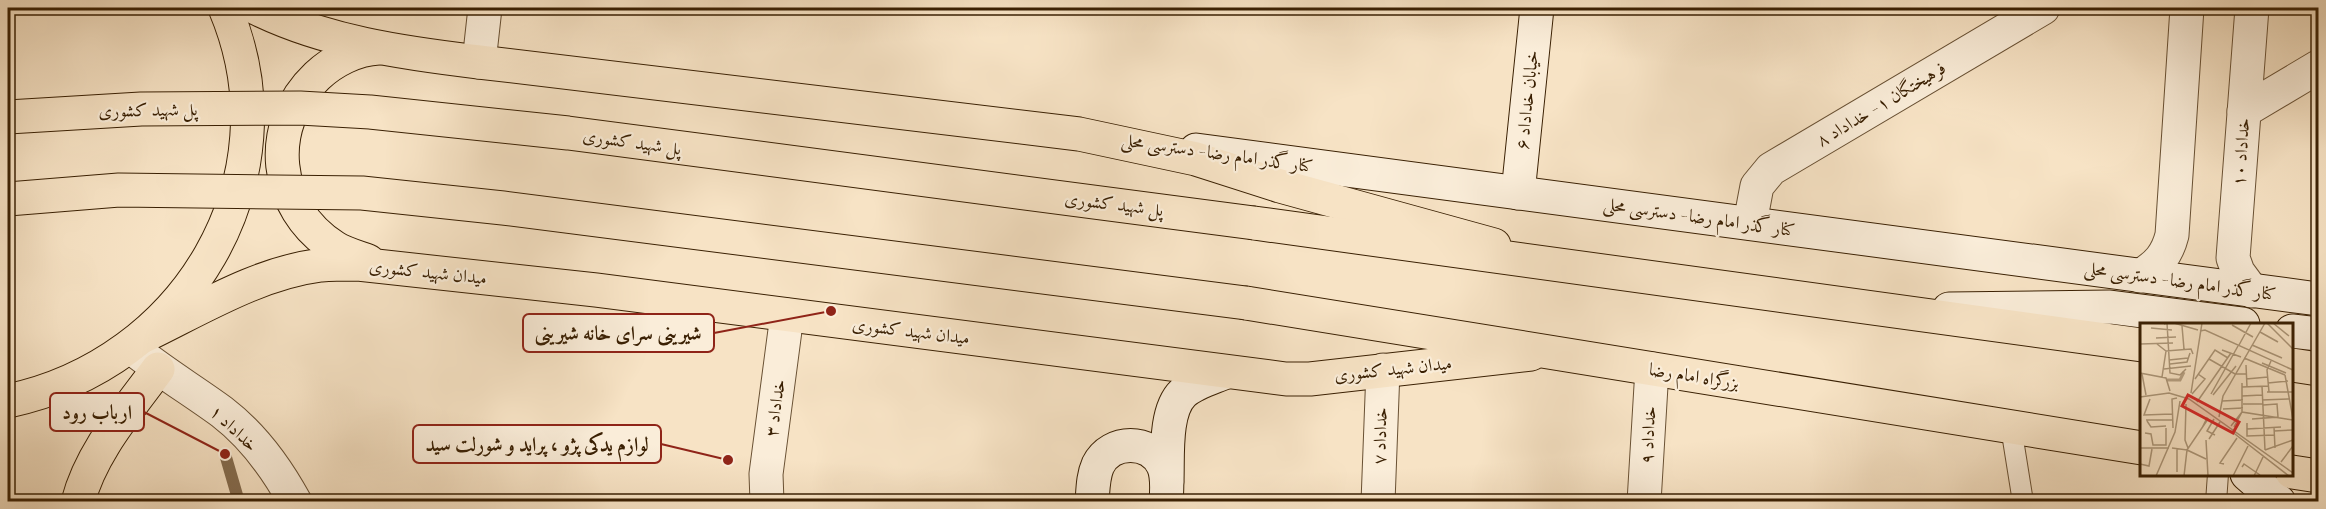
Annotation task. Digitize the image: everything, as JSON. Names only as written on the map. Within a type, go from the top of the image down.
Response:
[{"type":"main road","name":"میدان شهید کشوری","points":[[138,342],[174,307],[208,260],[229,215],[240,178],[246,120],[245,90],[235,37],[225,8]]},
{"type":"main road","points":[[256,8],[308,29],[380,48],[479,62],[1079,134],[1196,159],[1292,189],[1565,265],[2140,345]]},
{"type":"main road","points":[[479,62],[485,8]]},
{"type":"main road","name":"خیابان خداداد ۶","points":[[1518,193],[1537,8]]},
{"type":"main road","name":"فرهیختگان ۱ - خداداد ۸","points":[[1750,223],[1757,186],[1771,169],[2043,8]]},
{"type":"main road","points":[[2140,276],[2155,267],[2163,258],[2172,235],[2187,8]]},
{"type":"main road","name":"خداداد ۱۰","points":[[2252,8],[2233,258],[2238,272],[2252,291]]},
{"type":"main road","points":[[380,48],[349,55],[326,68],[307,86],[292,108],[284,134],[282,160],[286,186],[297,211],[314,231],[335,248],[390,268]]},
{"type":"main road","points":[[2244,111],[2319,67]]},
{"type":"main road","name":"پل شهید کشوری","points":[[8,117],[53,112],[174,108],[300,108],[370,112],[568,133],[1565,265]]},
{"type":"main road","name":"کنار گذر امام رضا - دسترسی محلی","points":[[1079,134],[2319,299]]},
{"type":"main road","name":"بزرگراه امام رضا","points":[[8,199],[119,190],[362,193],[504,208],[1246,303],[2140,448]]},
{"type":"main road","name":"میدان شهید کشوری","points":[[8,401],[54,388],[81,377],[138,342],[244,287],[321,265],[358,264],[596,290],[1286,380],[1547,352]]},
{"type":"main road","points":[[1885,310],[2110,307],[2235,323]]},
{"type":"main road","name":"خداداد ۳","points":[[767,501],[766,474],[787,315]]},
{"type":"main road","points":[[2293,331],[2319,334]]},
{"type":"main road","name":"خداداد ۱","points":[[138,342],[158,369],[238,426],[264,455],[295,501]]},
{"type":"main road","points":[[2293,365],[2319,369]]},
{"type":"main road","points":[[78,501],[82,487],[104,446],[158,369]]},
{"type":"main road","name":"خداداد ۹","points":[[1644,501],[1652,369]]},
{"type":"main road","name":"خداداد ۷","points":[[1378,501],[1383,370]]},
{"type":"main road","points":[[1166,494],[1170,419],[1175,405],[1183,393],[1200,382],[1226,372]]},
{"type":"main road","points":[[1092,501],[1094,474],[1099,463],[1107,453],[1118,447],[1131,445],[1143,447],[1154,453],[1162,463],[1166,475],[1166,494]]},
{"type":"main road","points":[[2293,472],[2319,476]]},
{"type":"main road","points":[[2249,476],[2279,501]]},
{"type":"lane","points":[[2011,427],[2023,501]]},
{"type":"lane","points":[[2216,501],[2218,476]]},
{"type":"waterway","points":[[225,454],[239,502]]},
{"type":"place","name":"شیرینی سرای خانه شیرینی","points":[[831,311]]},
{"type":"place","name":"ارباب رود","points":[[225,454]]},
{"type":"place","name":"لوازم یدکی پژو ، پراید و شورلت سید","points":[[728,460]]}]
